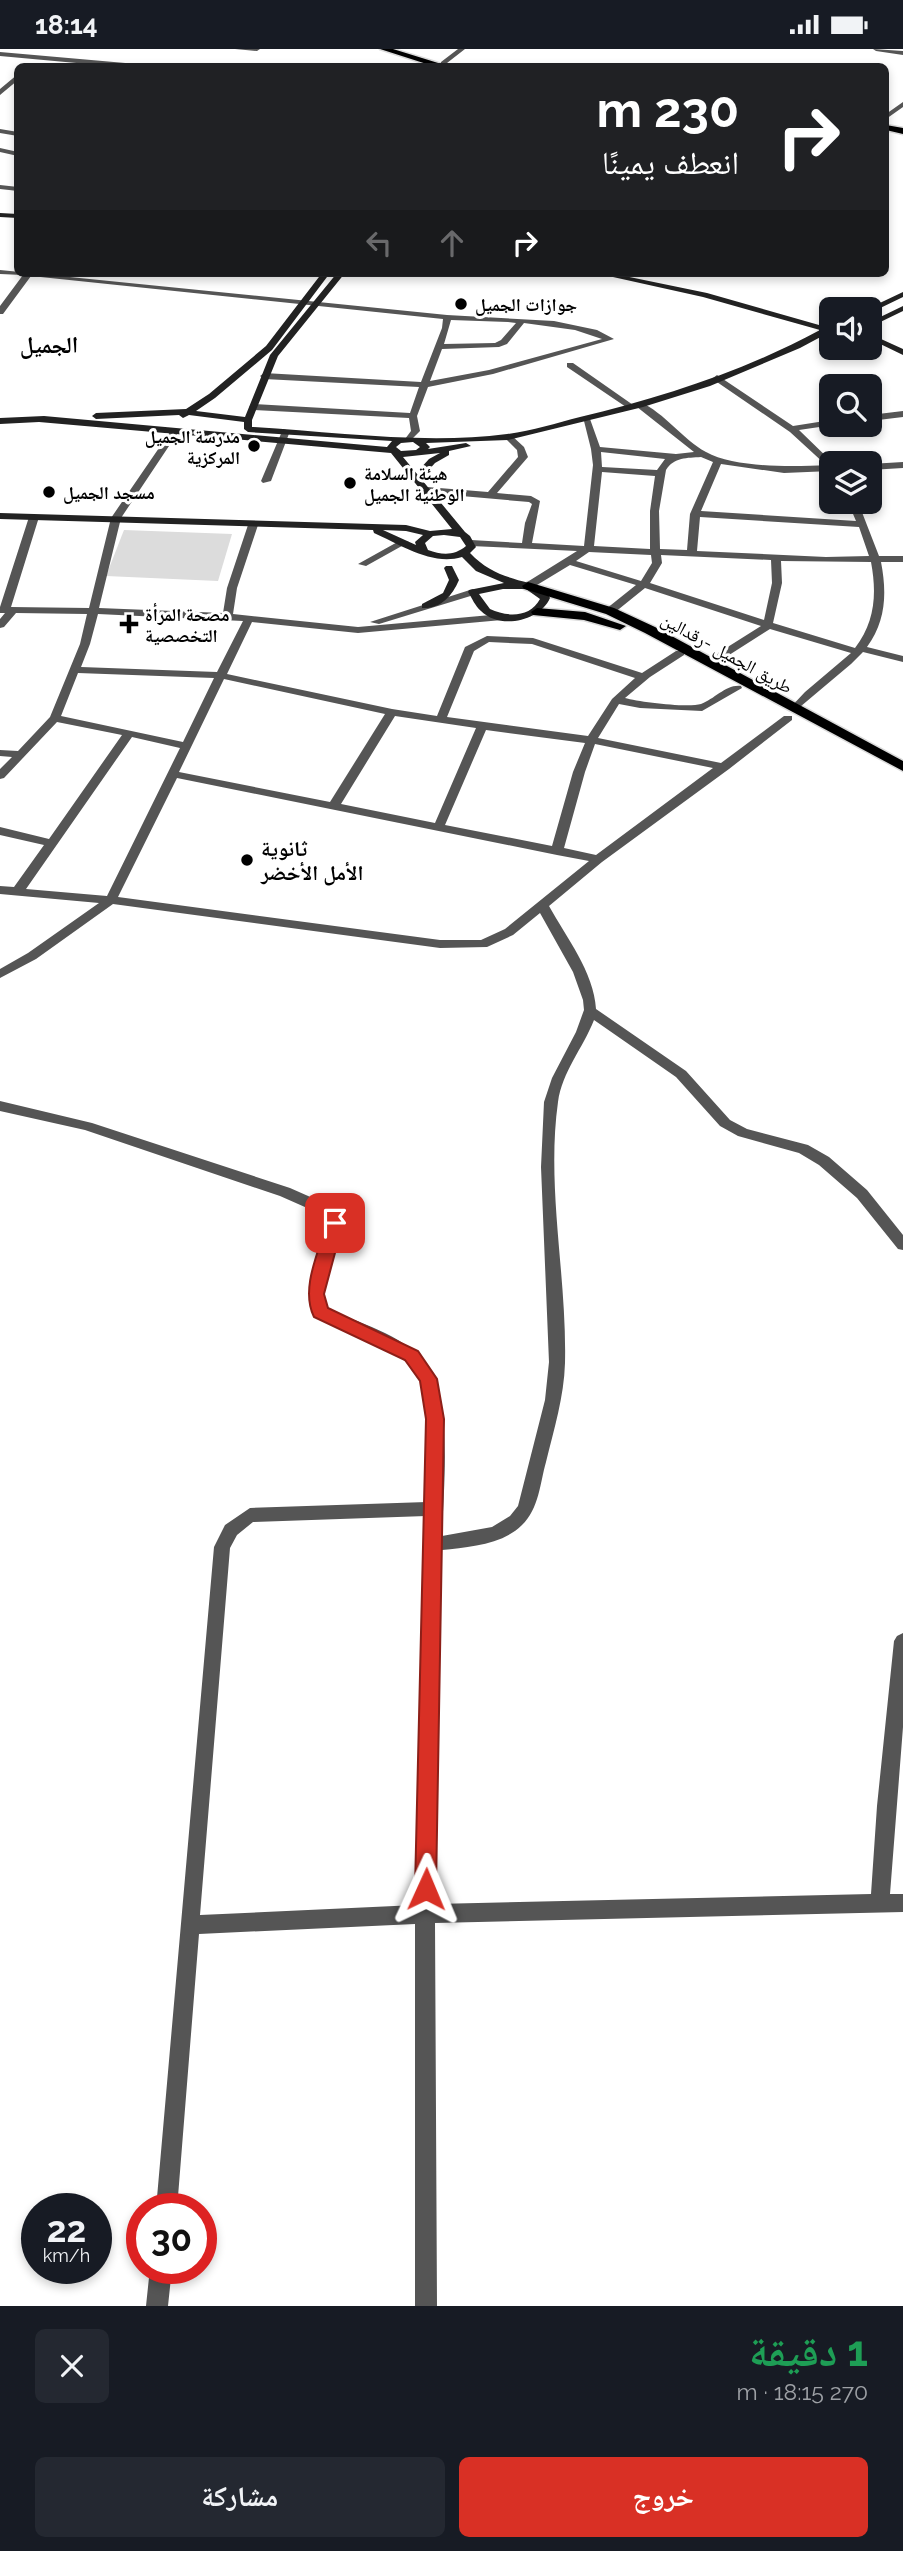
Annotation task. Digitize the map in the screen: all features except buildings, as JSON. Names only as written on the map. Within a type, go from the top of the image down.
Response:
[{"type":"main road","points":[[384,49],[437,63]]},
{"type":"main road","name":"طريق الجميل -رقدالين","points":[[522,585],[562,594],[610,611],[711,662],[791,714],[903,777]]},
{"type":"main road","name":"طريق الجميل -رقدالين","points":[[537,612],[571,614],[646,634],[737,688],[903,767]]},
{"type":"street","points":[[238,49],[257,49]]},
{"type":"street","points":[[447,63],[462,49]]},
{"type":"street","points":[[876,49],[903,53]]},
{"type":"street","points":[[0,54],[103,61]]},
{"type":"street","points":[[31,63],[37,56]]},
{"type":"street","points":[[0,93],[14,81]]},
{"type":"street","points":[[889,115],[903,104]]},
{"type":"street","points":[[0,312],[26,277]]},
{"type":"street","points":[[65,277],[302,303],[581,328],[610,339],[490,372],[424,385],[264,376]]},
{"type":"street","points":[[0,776],[55,718],[95,610],[116,518],[123,504],[175,431],[185,412],[212,396],[269,348],[323,277]]},
{"type":"street","points":[[246,429],[274,355],[338,277]]},
{"type":"street","points":[[618,277],[694,293],[819,327]]},
{"type":"street","points":[[648,277],[706,289],[819,326]]},
{"type":"street","points":[[882,304],[903,294]]},
{"type":"street","points":[[882,318],[903,307]]},
{"type":"street","points":[[411,439],[416,431],[413,416],[439,347],[447,317]]},
{"type":"street","points":[[439,347],[496,345],[504,342],[521,323]]},
{"type":"street","points":[[0,421],[185,412],[282,442],[417,453],[464,447],[636,406],[719,380],[819,335]]},
{"type":"street","points":[[882,342],[903,352]]},
{"type":"street","points":[[882,351],[903,361]]},
{"type":"street","points":[[570,365],[636,406],[702,454],[718,461],[784,470],[819,468]]},
{"type":"street","points":[[719,380],[819,452]]},
{"type":"street","points":[[253,407],[413,416]]},
{"type":"street","points":[[882,417],[903,414]]},
{"type":"street","points":[[36,419],[175,431],[246,429],[411,439],[503,437],[521,449],[523,457],[491,495]]},
{"type":"street","points":[[358,630],[474,592],[522,585],[569,562],[589,547],[597,449],[594,433],[586,419]]},
{"type":"street","points":[[789,429],[819,425]]},
{"type":"street","points":[[266,481],[286,431]]},
{"type":"street","points":[[417,453],[425,447],[411,439],[394,442],[393,451],[471,543],[775,557],[875,560],[903,558]]},
{"type":"street","points":[[423,471],[432,461],[464,447]]},
{"type":"street","points":[[370,449],[406,466]]},
{"type":"street","points":[[597,449],[676,457],[702,454]]},
{"type":"street","points":[[417,453],[425,487]]},
{"type":"street","points":[[610,611],[645,583],[657,563],[654,550],[658,473],[667,461],[676,457]]},
{"type":"street","points":[[692,554],[695,513],[718,461]]},
{"type":"street","points":[[882,466],[903,465]]},
{"type":"street","points":[[597,469],[658,473]]},
{"type":"street","points":[[425,487],[531,499],[537,503],[527,544]]},
{"type":"street","points":[[695,513],[863,524]]},
{"type":"street","points":[[0,890],[111,900],[440,944],[483,944],[509,932],[598,859],[725,767],[791,714],[808,693],[859,650],[878,619],[882,585],[858,514]]},
{"type":"street","points":[[424,552],[421,542],[431,534],[445,515]]},
{"type":"street","points":[[0,516],[406,528],[431,534],[446,531],[461,534]]},
{"type":"street","points":[[0,625],[34,517]]},
{"type":"street","points":[[228,616],[232,588],[253,525]]},
{"type":"street","points":[[369,527],[439,557],[464,554]]},
{"type":"street","points":[[363,564],[404,543]]},
{"type":"street","points":[[464,554],[471,543]]},
{"type":"street","points":[[6,610],[95,610],[228,616],[358,630],[502,617],[537,612],[544,605],[545,598],[522,585],[479,569],[464,554]]},
{"type":"street","points":[[439,557],[474,592],[484,610],[502,617]]},
{"type":"street","points":[[711,662],[767,626],[778,587],[779,572],[775,557]]},
{"type":"street","points":[[569,562],[645,583],[767,626],[903,659]]},
{"type":"street","points":[[426,606],[447,595],[454,580],[449,568]]},
{"type":"street","points":[[0,974],[111,900],[175,774],[184,746],[219,674],[249,618]]},
{"type":"street","points":[[441,720],[469,649],[487,639],[533,641],[643,677]]},
{"type":"street","points":[[557,851],[590,740],[617,700],[643,677],[680,653]]},
{"type":"street","points":[[75,670],[219,674],[392,712],[590,740],[725,767]]},
{"type":"street","points":[[617,700],[690,709],[708,706],[737,688]]},
{"type":"street","points":[[334,805],[392,712]]},
{"type":"street","points":[[55,718],[184,746]]},
{"type":"street","points":[[439,826],[482,726]]},
{"type":"street","points":[[18,891],[129,733]]},
{"type":"street","points":[[0,753],[19,754]]},
{"type":"street","points":[[175,774],[598,859]]},
{"type":"street","points":[[0,831],[51,843]]},
{"type":"street","points":[[433,1544],[494,1534],[509,1528],[524,1510],[552,1414],[557,1363],[549,1147],[551,1100],[559,1075],[590,1011],[589,997],[569,952],[542,905]]},
{"type":"street","points":[[590,1011],[681,1074],[725,1123],[743,1132],[803,1149],[824,1161],[862,1194],[903,1245]]},
{"type":"street","points":[[0,1106],[87,1126],[285,1192],[328,1211],[335,1223],[316,1294],[320,1312],[412,1356],[428,1379],[435,1419],[425,1914],[426,2306]]},
{"type":"street","points":[[167,2193],[222,1547],[231,1530],[250,1515],[434,1509]]},
{"type":"street","points":[[880,1903],[888,1779],[903,1641]]},
{"type":"street","points":[[190,1925],[425,1914],[903,1903]]},
{"type":"street","points":[[158,2306],[160,2284]]},
{"type":"shaded area","points":[[124,530],[232,534],[218,581],[106,576]]},
{"type":"place","name":"جوازات الجميل","points":[[461,304]]},
{"type":"place","name":"مدرسة الجميل المركزية","points":[[254,446]]},
{"type":"place","name":"هيئة السلامة الوطنية الجميل","points":[[350,483]]},
{"type":"place","name":"مسجد الجميل","points":[[49,492]]},
{"type":"place","name":"مصحة المرأة التخصصية","points":[[129,624]]},
{"type":"place","name":"ثانوية الأمل الأخضر","points":[[247,860]]},
{"type":"district","name":"الجميل","points":[[49,344]]},
{"type":"route","points":[[335,1223],[316,1294],[320,1312],[412,1356],[428,1379],[435,1419],[426,1889]]}]
